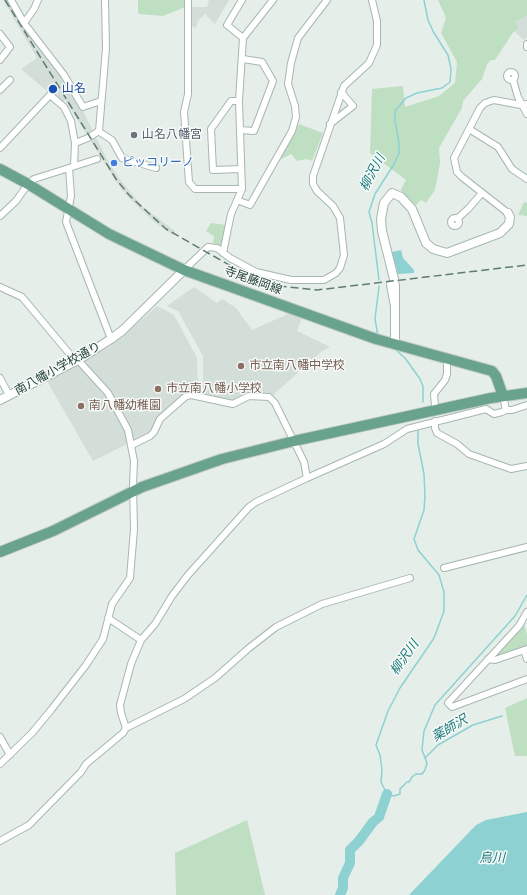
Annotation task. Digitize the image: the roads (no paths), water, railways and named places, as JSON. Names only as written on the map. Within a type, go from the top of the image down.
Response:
[{"type":"main road","name":"寺尾藤岡線","points":[[0,169],[28,184],[109,234],[184,270],[379,340],[492,371],[502,394]]},
{"type":"main road","points":[[0,552],[53,531],[133,491],[222,458],[527,388]]},
{"type":"main road","points":[[407,416],[435,406],[502,394],[527,393]]},
{"type":"street","points":[[11,0],[24,23],[64,76],[83,107],[101,101]]},
{"type":"street","points":[[24,23],[34,9],[38,0]]},
{"type":"street","points":[[75,143],[88,138],[98,131],[106,48],[105,0]]},
{"type":"street","points":[[188,0],[188,94],[184,112],[189,182],[196,189],[242,189]]},
{"type":"street","points":[[242,0],[227,25],[243,38]]},
{"type":"street","points":[[222,253],[232,214],[242,189],[239,101],[243,59],[243,38],[273,0]]},
{"type":"street","points":[[237,200],[250,205],[296,117],[295,106],[288,84],[291,63],[298,38],[327,0]]},
{"type":"street","points":[[184,270],[208,247],[217,248],[222,253],[256,272],[291,280],[324,280],[336,273],[340,268],[344,255],[340,218],[333,206],[317,191],[314,184],[314,169],[344,86],[369,63],[377,45],[377,21],[372,0]]},
{"type":"street","points":[[0,34],[10,47],[0,60]]},
{"type":"street","points":[[240,130],[254,131],[273,81],[262,62],[243,59]]},
{"type":"street","points":[[0,90],[10,80]]},
{"type":"street","points":[[512,80],[524,104],[527,114]]},
{"type":"street","points":[[330,124],[353,106],[341,92]]},
{"type":"street","points":[[0,148],[50,95],[64,107],[70,116],[75,143],[71,196],[66,222],[112,339]]},
{"type":"street","points":[[395,344],[395,306],[393,282],[381,219],[384,203],[392,193],[401,197],[412,209],[426,243],[433,249],[447,253],[500,234],[510,221],[508,213],[481,194],[462,177],[455,166],[456,152],[480,108],[485,103],[494,100],[524,104]]},
{"type":"street","points":[[239,101],[231,101],[211,129],[213,170],[241,169]]},
{"type":"street","points":[[469,129],[498,146],[512,169],[527,179]]},
{"type":"street","points":[[98,131],[112,140],[122,158],[156,168]]},
{"type":"street","points":[[0,216],[16,202],[28,184],[34,179],[97,159]]},
{"type":"street","points":[[457,219],[481,194]]},
{"type":"street","name":"南八幡小学校通り","points":[[0,400],[78,360],[112,339],[184,270]]},
{"type":"street","points":[[0,287],[22,297],[73,358],[78,360],[114,401],[128,430],[134,461],[134,529],[130,578],[112,604],[103,639],[86,666],[46,716],[0,764]]},
{"type":"street","points":[[435,406],[434,394],[445,380],[447,374],[447,359]]},
{"type":"street","points":[[0,378],[9,395]]},
{"type":"street","points":[[502,394],[506,410]]},
{"type":"street","points":[[132,445],[150,436],[154,432],[160,419],[185,397],[191,395],[233,404],[248,396],[270,397],[276,403],[304,462],[307,478]]},
{"type":"street","points":[[126,728],[120,713],[120,704],[131,664],[141,640],[155,624],[172,596],[188,575],[226,535],[243,513],[256,502],[384,444],[407,429],[486,409],[494,414],[498,414],[506,410],[512,410],[527,405]]},
{"type":"street","points":[[435,421],[437,433],[457,444],[469,454],[511,468],[527,466]]},
{"type":"street","points":[[444,568],[527,547]]},
{"type":"street","points":[[0,841],[29,825],[81,772],[86,764],[123,733],[126,728],[184,699],[215,678],[249,648],[276,627],[300,614],[336,599],[410,578]]},
{"type":"street","points":[[527,614],[519,626],[448,702],[450,706],[527,679]]},
{"type":"street","points":[[108,618],[141,640]]},
{"type":"street","points":[[488,659],[494,660],[525,650],[527,660]]},
{"type":"street","points":[[0,737],[10,755]]},
{"type":"water","points":[[401,250],[403,258],[414,270],[414,273],[398,274],[392,252]]},
{"type":"water","name":"烏川","points":[[527,812],[527,895],[409,895],[476,825],[486,820]]},
{"type":"waterway","name":"柳沢川","points":[[379,280],[372,223],[369,212],[375,194],[394,164],[399,153],[395,111],[406,98],[417,93],[442,88],[450,82],[451,69],[448,55],[434,33],[428,20],[424,0]]},
{"type":"waterway","name":"柳沢川","points":[[378,336],[375,319],[379,286]]},
{"type":"waterway","name":"柳沢川","points":[[396,350],[405,358],[420,379],[423,386],[423,402]]},
{"type":"waterway","name":"柳沢川","points":[[418,429],[418,444],[424,474],[425,496],[424,510],[414,539],[418,550],[439,575],[444,592],[444,611],[434,638],[400,688],[388,711],[376,745],[380,755],[382,770],[381,782],[387,794],[394,796],[400,794],[400,789],[407,782],[409,782],[412,777],[416,774],[422,774],[425,770],[427,763],[422,750],[424,731],[435,705],[515,616],[527,595]]},
{"type":"waterway","name":"薬師沢","points":[[425,758],[438,745],[473,725],[502,716]]},
{"type":"waterway","name":"柳沢川","points":[[340,895],[343,888],[343,878],[350,863],[350,850],[359,841],[373,822],[379,817],[387,794]]},
{"type":"railway","points":[[5,0],[116,179],[129,195],[166,229],[245,274],[280,286],[317,290],[527,265]]},
{"type":"place","name":"山名","points":[[53,89]]},
{"type":"place","name":"山名八幡宮","points":[[134,135]]},
{"type":"place","name":"ピッコリーノ","points":[[114,163]]},
{"type":"place","name":"市立南八幡中学校","points":[[241,366]]},
{"type":"place","name":"市立南八幡小学校","points":[[158,389]]},
{"type":"place","name":"南八幡幼稚園","points":[[81,406]]}]
